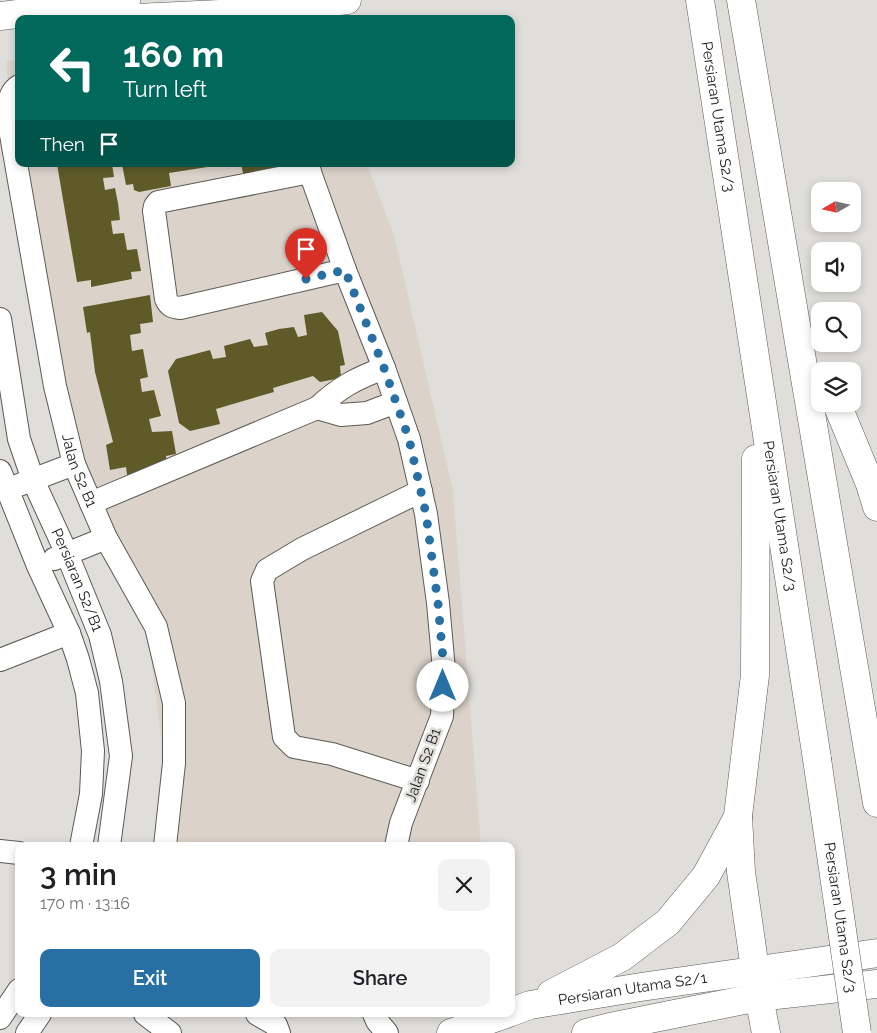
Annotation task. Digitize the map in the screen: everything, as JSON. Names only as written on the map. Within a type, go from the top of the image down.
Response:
[{"type":"main road","points":[[247,15],[347,0]]},
{"type":"main road","points":[[683,0],[703,30]]},
{"type":"main road","name":"Persiaran Utama S2/3","points":[[700,0],[703,30],[817,759],[857,1033]]},
{"type":"main road","points":[[742,0],[877,803]]},
{"type":"main road","points":[[0,16],[120,1],[126,15]]},
{"type":"main road","points":[[792,293],[820,362]]},
{"type":"main road","points":[[757,375],[755,675],[738,816],[741,872],[766,1033]]},
{"type":"main road","points":[[840,412],[870,484],[877,507]]},
{"type":"main road","points":[[516,1010],[622,957],[668,922],[706,876],[738,816]]},
{"type":"main road","name":"Persiaran Utama S2/1","points":[[516,1010],[641,987],[877,953]]},
{"type":"main road","name":"Persiaran Utama S2/1","points":[[609,1031],[759,997],[877,984]]},
{"type":"main road","name":"Persiaran Utama S2/1","points":[[451,1033],[496,1017]]},
{"type":"street","name":"Jalan S2 B1","points":[[15,88],[9,99],[8,112],[15,153]]},
{"type":"street","name":"Jalan S2 B1","points":[[17,167],[55,386],[74,464],[106,538],[156,627],[174,703],[174,763],[165,842]]},
{"type":"street","name":"Jalan S2 B1","points":[[309,168],[345,270],[384,368],[409,439],[426,514],[437,593],[444,670],[442,716],[402,822],[397,842]]},
{"type":"street","points":[[309,168],[158,202],[154,206],[154,211],[166,299],[168,304],[180,308],[345,270]]},
{"type":"street","name":"Persiaran S2/B1","points":[[0,319],[19,439],[33,480],[67,554],[100,635],[111,681],[121,756],[110,842]]},
{"type":"street","points":[[91,503],[317,408],[344,386],[384,368]]},
{"type":"street","points":[[317,408],[341,415],[368,413],[396,402]]},
{"type":"street","points":[[4,480],[33,480],[74,464]]},
{"type":"street","name":"Persiaran S2/B1","points":[[4,480],[38,566],[69,633],[87,693],[93,752],[91,794],[82,842]]},
{"type":"street","points":[[418,781],[332,754],[294,747],[284,737],[262,581],[267,570],[302,549],[421,491]]},
{"type":"street","points":[[38,566],[106,538]]},
{"type":"street","points":[[0,660],[69,633]]},
{"type":"street","points":[[0,851],[15,853]]},
{"type":"street","points":[[0,1018],[15,996]]},
{"type":"street","points":[[27,1033],[38,1017]]},
{"type":"street","points":[[149,1017],[170,1033]]},
{"type":"street","points":[[262,1017],[276,1025],[279,1033]]},
{"type":"street","points":[[364,1033],[369,1017]]},
{"type":"street","points":[[375,1017],[376,1021],[387,1033]]},
{"type":"shaded area","points":[[15,60],[15,155],[6,61]]},
{"type":"shaded area","points":[[16,167],[368,167],[394,235],[453,491],[481,842],[158,842],[164,761],[147,627],[71,447],[18,186]]},
{"type":"building","points":[[58,167],[112,167],[114,177],[103,178],[105,190],[115,188],[118,203],[120,220],[111,221],[113,234],[124,233],[127,250],[137,249],[141,271],[131,272],[132,279],[91,287],[91,280],[77,282]]},
{"type":"building","points":[[123,167],[207,167],[169,173],[171,186],[139,192],[134,190],[133,184],[126,185]]},
{"type":"building","points":[[242,167],[281,167],[281,173],[252,179],[243,173]]},
{"type":"building","points":[[150,295],[153,322],[140,324],[141,333],[130,335],[132,351],[143,349],[148,377],[140,379],[142,392],[154,390],[161,416],[149,419],[152,432],[172,431],[176,454],[166,456],[167,464],[127,475],[126,467],[110,470],[106,445],[113,442],[95,372],[90,332],[87,333],[83,307]]},
{"type":"building","points":[[322,312],[338,331],[345,365],[340,366],[341,378],[320,382],[313,376],[273,388],[274,392],[216,409],[220,424],[190,431],[179,423],[168,371],[176,359],[210,350],[213,359],[226,357],[224,346],[250,339],[254,347],[268,345],[265,333],[279,329],[294,327],[298,337],[307,335],[304,315]]},
{"type":"route","points":[[306,279],[345,270],[384,368],[409,439],[426,514],[438,603],[444,670],[443,686]]}]
